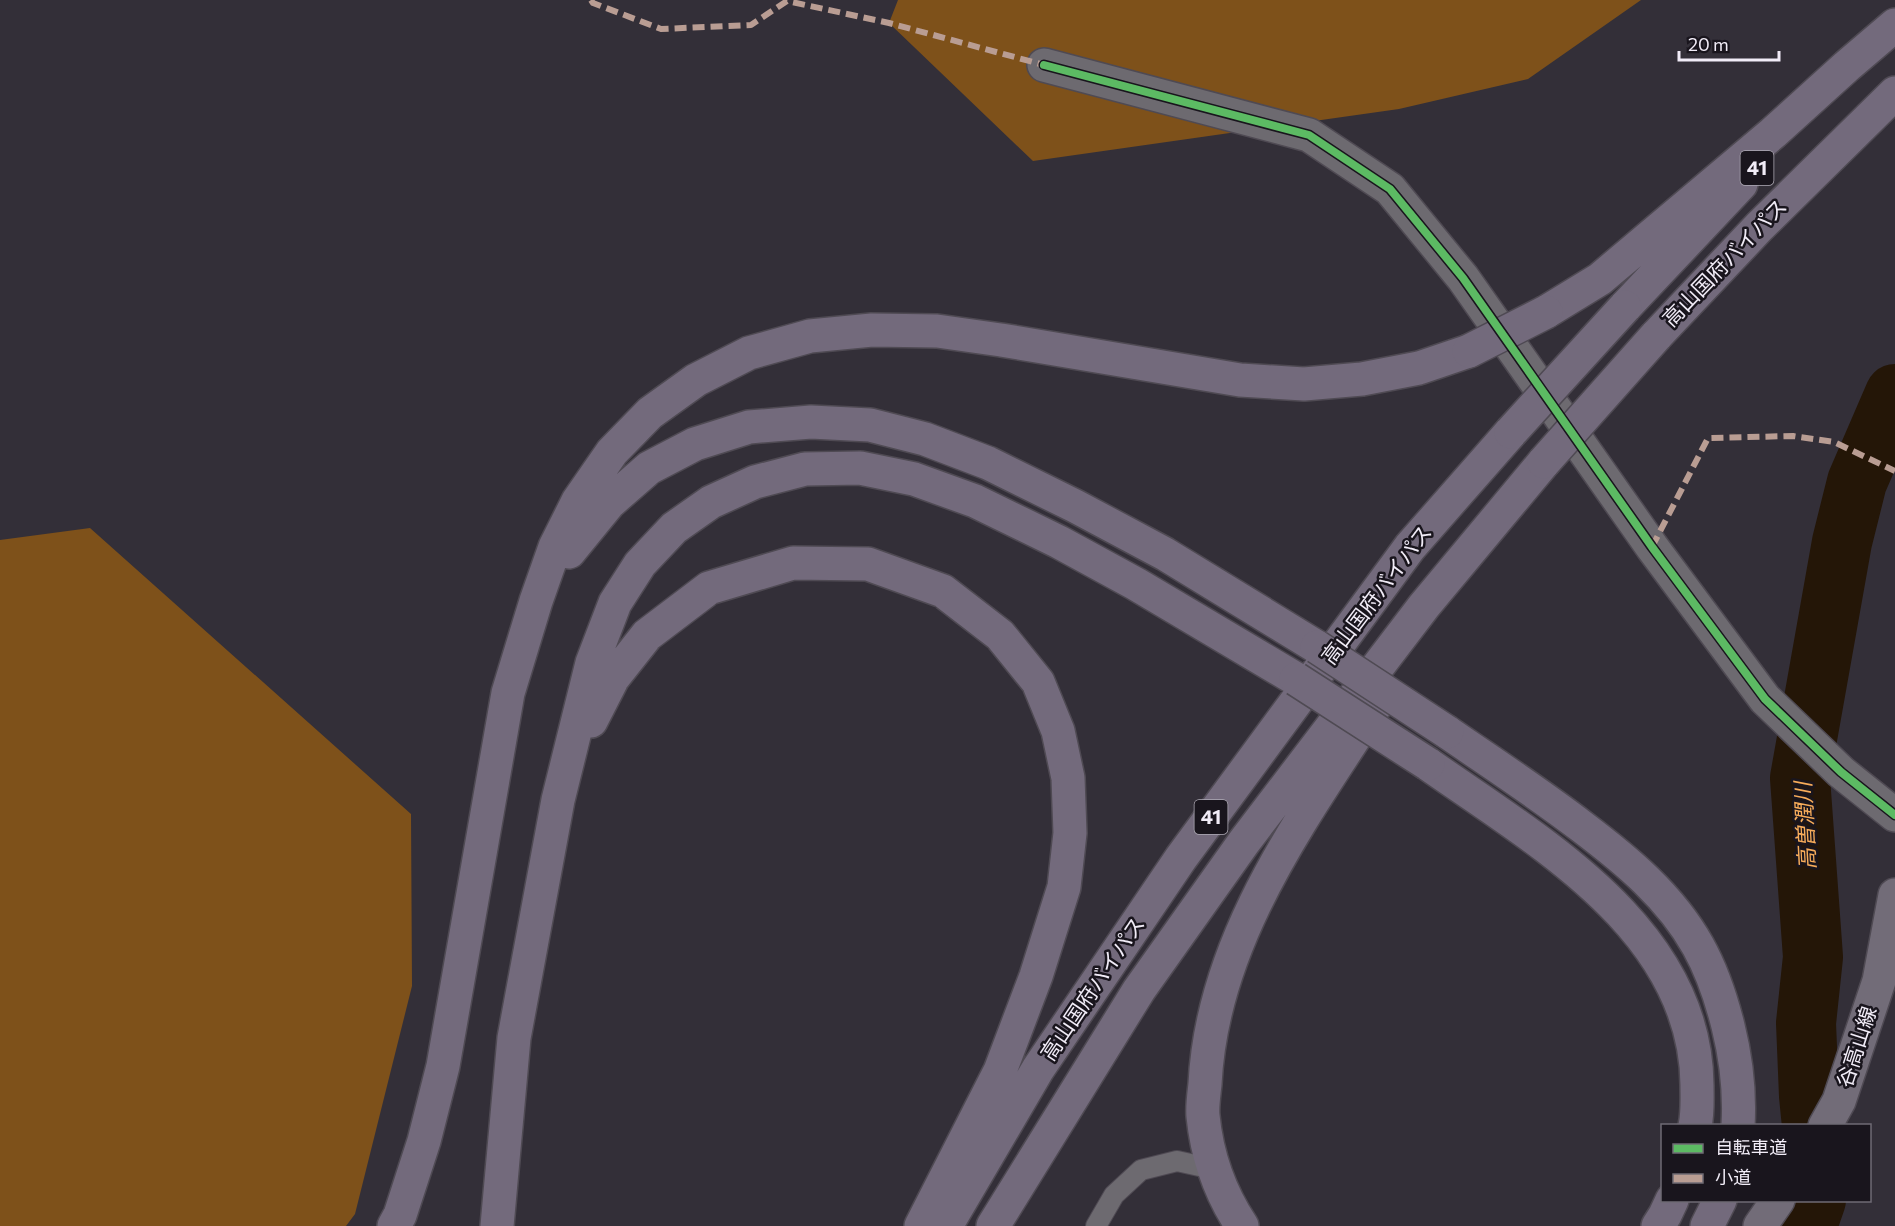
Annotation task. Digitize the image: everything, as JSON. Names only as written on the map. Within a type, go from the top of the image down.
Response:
[{"type":"highway","points":[[394,1226],[400,1215],[424,1141],[443,1066],[508,693],[536,601],[555,547],[579,501],[612,452],[650,413],[696,380],[749,353],[810,336],[872,330],[937,332],[1001,340],[1240,380],[1304,384],[1362,379],[1419,368],[1469,351],[1546,312],[1600,279],[1773,133],[1895,25]]},
{"type":"highway","name":"高山国府バイパス","points":[[946,1226],[1038,1069],[1180,858],[1410,547],[1511,432],[1725,199],[1895,34]]},
{"type":"highway","name":"高山国府バイパス","points":[[993,1226],[1139,990],[1244,842],[1424,606],[1544,462],[1656,336],[1759,227],[1895,93]]},
{"type":"highway","points":[[536,601],[575,543],[609,502],[649,468],[695,444],[749,427],[811,422],[870,425],[925,439],[988,463],[1076,506],[1165,554],[1317,647],[1544,798],[1619,855],[1666,901],[1697,945],[1720,994],[1733,1046],[1739,1106],[1738,1124]]},
{"type":"highway","points":[[1242,1226],[1230,1209],[1213,1169],[1203,1115],[1206,1063],[1213,1020],[1232,953],[1259,895],[1294,832],[1408,656],[1544,462]]},
{"type":"highway","points":[[497,1226],[514,1038],[558,800],[592,663],[615,603],[640,564],[674,528],[711,502],[755,482],[805,469],[860,468],[914,478],[975,501],[1059,542],[1136,584],[1296,679],[1428,764],[1548,849],[1595,888],[1637,929],[1666,972],[1687,1017],[1697,1063],[1695,1124]]},
{"type":"highway","points":[[558,800],[584,735],[613,678],[647,635],[709,588],[793,563],[868,564],[943,591],[1000,635],[1038,682],[1058,732],[1068,778],[1070,833],[1064,887],[1036,976],[1000,1071],[921,1226]]},
{"type":"highway","points":[[1658,1226],[1671,1202]]},
{"type":"highway","points":[[1707,1226],[1719,1202]]},
{"type":"main road","name":"谷高山線","points":[[1832,1113],[1879,981],[1895,895]]},
{"type":"main road","points":[[1761,1226],[1777,1202]]},
{"type":"street","points":[[1044,65],[1309,135],[1390,189],[1463,278],[1652,547],[1765,699],[1841,772],[1895,815]]},
{"type":"lane","points":[[1096,1226],[1114,1195],[1141,1170],[1177,1161],[1213,1169]]},
{"type":"shaded area","points":[[898,0],[1641,0],[1528,79],[1399,109],[1033,161],[889,23]]},
{"type":"shaded area","points":[[90,528],[411,814],[412,986],[355,1214],[346,1226],[0,1226],[0,540]]},
{"type":"waterway","name":"高曽潤川","points":[[1812,1124],[1806,1023],[1813,957],[1800,778],[1842,542],[1857,482],[1895,394]]},
{"type":"waterway","name":"高曽潤川","points":[[1807,1226],[1815,1202]]},
{"type":"marked path","points":[[591,0],[593,3],[661,29],[751,25],[787,1],[889,23],[1044,65]]},
{"type":"marked path","points":[[1652,547],[1708,438],[1793,436],[1834,442],[1895,471]]},
{"type":"cycle path","points":[[1044,65],[1309,135],[1390,189],[1463,278],[1652,547],[1765,699],[1841,772],[1895,815]]}]
